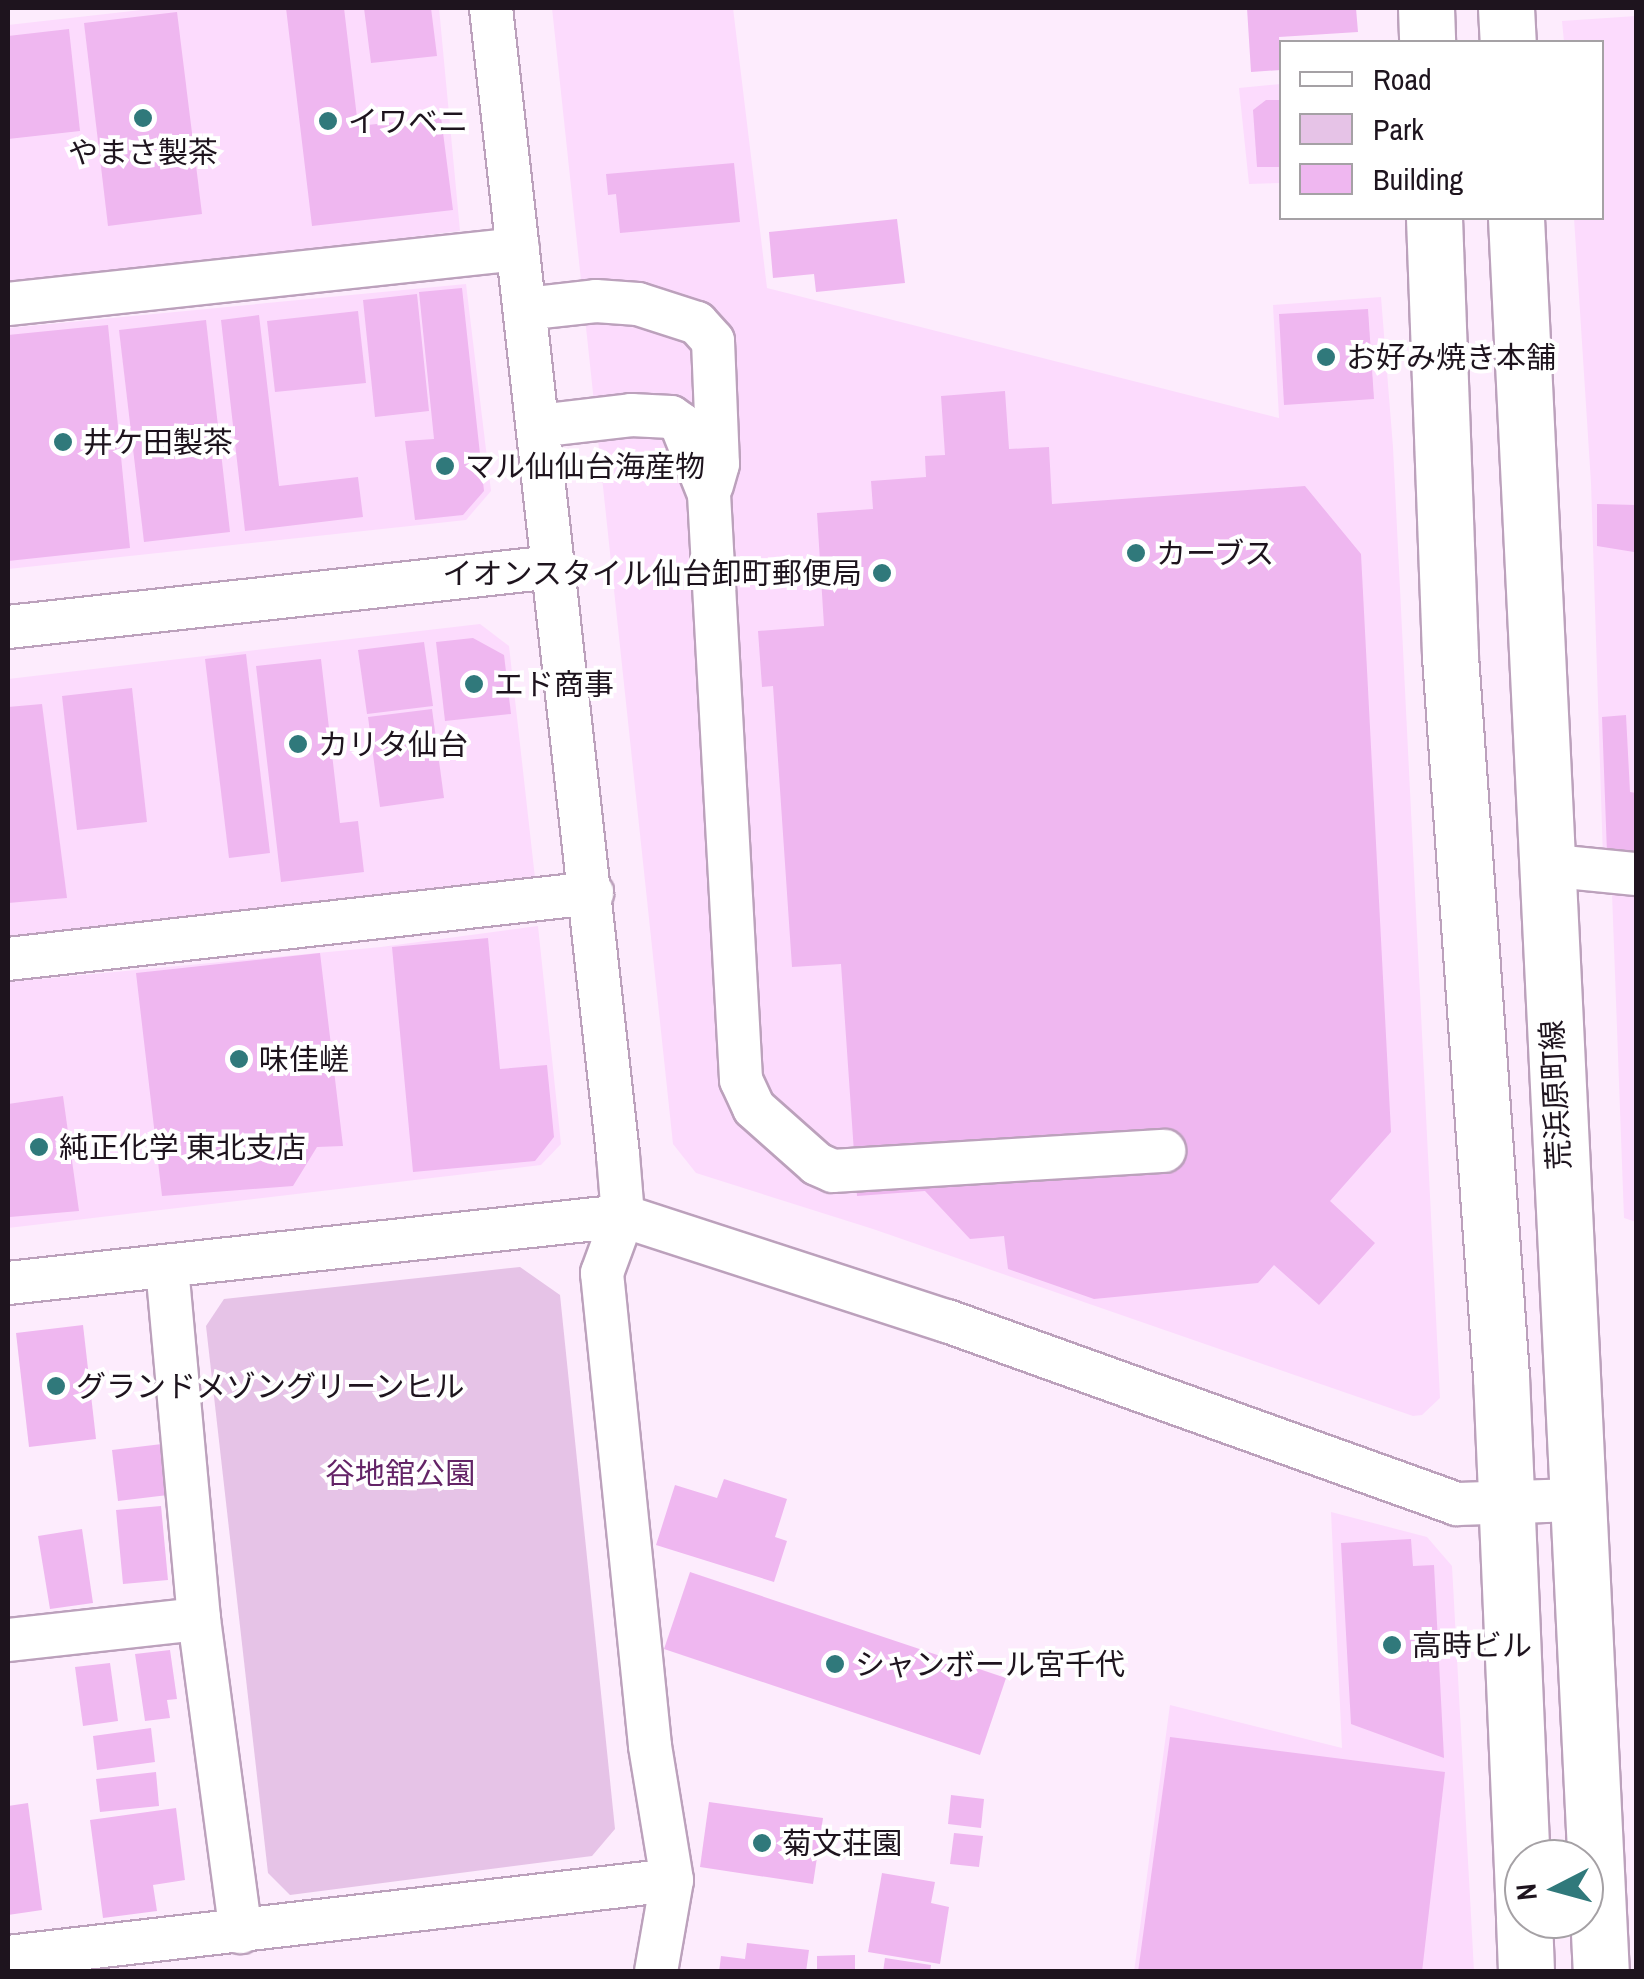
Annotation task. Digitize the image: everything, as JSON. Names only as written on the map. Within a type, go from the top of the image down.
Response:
[{"type":"main road","points":[[1426,8],[1427,40]]},
{"type":"main road","points":[[1506,8],[1508,40]]},
{"type":"main road","points":[[1434,220],[1450,656],[1506,1504],[1521,1839]]},
{"type":"main road","name":"荒浜原町線","points":[[1516,220],[1576,1500],[1613,1967]]},
{"type":"main road","points":[[1525,1939],[1526,1972]]},
{"type":"street","points":[[490,8],[592,893],[624,1216],[602,1273],[650,1746],[672,1880],[656,1972]]},
{"type":"street","points":[[8,304],[518,249]]},
{"type":"street","points":[[524,308],[596,301],[638,304],[697,323],[713,341],[718,464],[709,494]]},
{"type":"street","points":[[538,426],[630,415],[671,417],[682,424],[709,494],[742,1080],[754,1108],[817,1164],[832,1171],[1164,1151]]},
{"type":"street","points":[[8,627],[553,567]]},
{"type":"street","points":[[1544,864],[1636,874]]},
{"type":"street","points":[[8,959],[592,893]]},
{"type":"street","points":[[8,1283],[624,1216],[947,1321],[1456,1504],[1576,1500]]},
{"type":"street","points":[[167,1267],[199,1619],[240,1932]]},
{"type":"street","points":[[8,1640],[199,1619]]},
{"type":"street","points":[[8,1957],[672,1880]]},
{"type":"shaded area","points":[[159,8],[439,8],[460,231],[8,286],[8,25]]},
{"type":"shaded area","points":[[552,8],[733,8],[767,288],[1279,418],[1273,305],[1381,297],[1393,447],[1440,1398],[1422,1415],[1413,1416],[873,1229],[696,1173],[673,1144]]},
{"type":"shaded area","points":[[1636,16],[1636,863],[1603,859],[1591,483],[1574,220],[1604,220],[1604,40],[1564,40],[1562,21]]},
{"type":"shaded area","points":[[1279,84],[1279,183],[1249,184],[1239,88]]},
{"type":"shaded area","points":[[466,284],[491,491],[466,520],[8,569],[8,328]]},
{"type":"shaded area","points":[[480,624],[509,646],[535,878],[8,938],[8,679]]},
{"type":"shaded area","points":[[1612,893],[1636,896],[1636,1222],[1624,1218]]},
{"type":"shaded area","points":[[538,926],[561,1144],[541,1165],[8,1228],[8,982],[381,947]]},
{"type":"shaded area","points":[[1331,1512],[1427,1537],[1452,1566],[1474,1971],[1134,1972],[1170,1705],[1342,1748]]},
{"type":"green space","name":"谷地舘公園","points":[[520,1267],[560,1295],[615,1829],[592,1856],[290,1895],[268,1873],[206,1326],[224,1299]]},
{"type":"building","name":"イワベニ","points":[[286,8],[344,8],[358,126],[441,117],[453,210],[312,226]]},
{"type":"building","points":[[364,8],[431,8],[437,56],[371,63]]},
{"type":"building","points":[[1247,8],[1356,8],[1358,32],[1279,37],[1279,70],[1251,72]]},
{"type":"building","name":"やまさ製茶","points":[[177,12],[202,214],[108,226],[84,23]]},
{"type":"building","points":[[69,29],[80,131],[8,139],[8,36]]},
{"type":"building","points":[[1266,100],[1279,100],[1279,167],[1257,167],[1253,110]]},
{"type":"building","points":[[734,163],[740,222],[620,233],[616,194],[608,195],[606,174]]},
{"type":"building","points":[[897,219],[905,283],[816,292],[814,274],[773,278],[769,232]]},
{"type":"building","points":[[462,288],[484,491],[463,515],[415,520],[405,441],[434,439],[419,292]]},
{"type":"building","points":[[417,294],[429,411],[375,417],[363,300]]},
{"type":"building","name":"お好み焼き本舗","points":[[1368,309],[1374,399],[1284,405],[1279,314]]},
{"type":"building","points":[[358,311],[366,383],[275,392],[267,321]]},
{"type":"building","points":[[259,315],[279,486],[358,477],[363,517],[245,531],[221,320]]},
{"type":"building","points":[[206,320],[230,532],[144,542],[119,330]]},
{"type":"building","name":"井ケ田製茶","points":[[108,325],[130,548],[8,561],[8,335]]},
{"type":"building","points":[[1005,391],[1009,449],[1049,447],[1052,504],[1305,486],[1361,554],[1391,1132],[1330,1201],[1375,1243],[1319,1305],[1274,1265],[1258,1283],[1094,1299],[1008,1269],[1004,1236],[970,1239],[925,1191],[857,1196],[841,964],[792,967],[773,686],[762,687],[758,631],[824,626],[817,513],[873,509],[871,481],[926,477],[925,456],[945,455],[941,396]]},
{"type":"building","points":[[1597,504],[1636,505],[1634,552],[1597,546]]},
{"type":"building","name":"エド商事","points":[[473,638],[504,655],[511,714],[445,721],[436,642]]},
{"type":"building","points":[[424,642],[433,706],[367,714],[358,650]]},
{"type":"building","points":[[246,654],[270,853],[229,858],[205,659]]},
{"type":"building","name":"カリタ仙台","points":[[321,659],[340,823],[358,821],[364,872],[281,882],[256,666]]},
{"type":"building","points":[[132,688],[147,822],[77,830],[62,696]]},
{"type":"building","points":[[42,704],[67,898],[8,903],[8,707]]},
{"type":"building","points":[[432,709],[444,798],[380,807],[368,717]]},
{"type":"building","points":[[1626,715],[1630,792],[1636,793],[1636,856],[1607,853],[1602,717]]},
{"type":"building","points":[[488,938],[500,1069],[547,1065],[554,1137],[535,1161],[413,1172],[392,947]]},
{"type":"building","name":"味佳嵯","points":[[320,953],[343,1146],[317,1147],[293,1186],[162,1196],[136,973]]},
{"type":"building","name":"純正化学 東北支店","points":[[63,1096],[79,1211],[10,1217],[8,1104]]},
{"type":"building","name":"グランドメゾングリーンヒル","points":[[83,1325],[96,1439],[29,1447],[16,1333]]},
{"type":"building","points":[[162,1444],[168,1495],[118,1501],[112,1450]]},
{"type":"building","points":[[724,1479],[787,1499],[775,1537],[787,1541],[774,1582],[656,1545],[675,1485],[717,1498]]},
{"type":"building","points":[[161,1506],[168,1580],[123,1584],[116,1510]]},
{"type":"building","points":[[82,1529],[93,1603],[50,1609],[38,1536]]},
{"type":"building","name":"高時ビル","points":[[1411,1539],[1413,1566],[1434,1565],[1444,1758],[1351,1724],[1341,1543]]},
{"type":"building","name":"シャンボール宮千代","points":[[690,1572],[1006,1678],[980,1755],[664,1649]]},
{"type":"building","points":[[170,1650],[177,1699],[167,1700],[170,1718],[145,1721],[135,1654]]},
{"type":"building","points":[[110,1663],[118,1721],[83,1726],[75,1667]]},
{"type":"building","points":[[151,1728],[155,1762],[97,1770],[93,1736]]},
{"type":"building","points":[[1170,1737],[1445,1772],[1422,1972],[1138,1972]]},
{"type":"building","points":[[156,1772],[159,1806],[100,1812],[96,1779]]},
{"type":"building","points":[[951,1795],[984,1799],[981,1828],[948,1824]]},
{"type":"building","name":"菊文荘園","points":[[709,1802],[823,1818],[813,1884],[700,1867]]},
{"type":"building","points":[[28,1803],[42,1910],[8,1915],[8,1806]]},
{"type":"building","points":[[176,1808],[185,1880],[153,1885],[157,1911],[103,1918],[90,1820]]},
{"type":"building","points":[[954,1833],[983,1836],[979,1867],[950,1864]]},
{"type":"building","points":[[882,1873],[935,1882],[931,1903],[949,1907],[940,1964],[868,1952]]},
{"type":"building","points":[[747,1943],[809,1950],[806,1972],[719,1972],[721,1956],[745,1959]]},
{"type":"building","points":[[855,1955],[855,1972],[817,1972],[817,1956]]},
{"type":"building","points":[[885,1958],[931,1965],[930,1972],[883,1972]]},
{"type":"place","name":"やまさ製茶","points":[[143,118]]},
{"type":"place","name":"イワベニ","points":[[328,121]]},
{"type":"place","name":"お好み焼き本舗","points":[[1326,357]]},
{"type":"place","name":"井ケ田製茶","points":[[63,442]]},
{"type":"place","name":"マル仙仙台海産物","points":[[445,466]]},
{"type":"place","name":"カーブス","points":[[1136,553]]},
{"type":"place","name":"イオンスタイル仙台卸町郵便局","points":[[882,573]]},
{"type":"place","name":"エド商事","points":[[474,684]]},
{"type":"place","name":"カリタ仙台","points":[[298,744]]},
{"type":"place","name":"味佳嵯","points":[[239,1059]]},
{"type":"place","name":"純正化学 東北支店","points":[[39,1147]]},
{"type":"place","name":"グランドメゾングリーンヒル","points":[[56,1386]]},
{"type":"place","name":"高時ビル","points":[[1392,1645]]},
{"type":"place","name":"シャンボール宮千代","points":[[835,1664]]},
{"type":"place","name":"菊文荘園","points":[[762,1843]]}]
